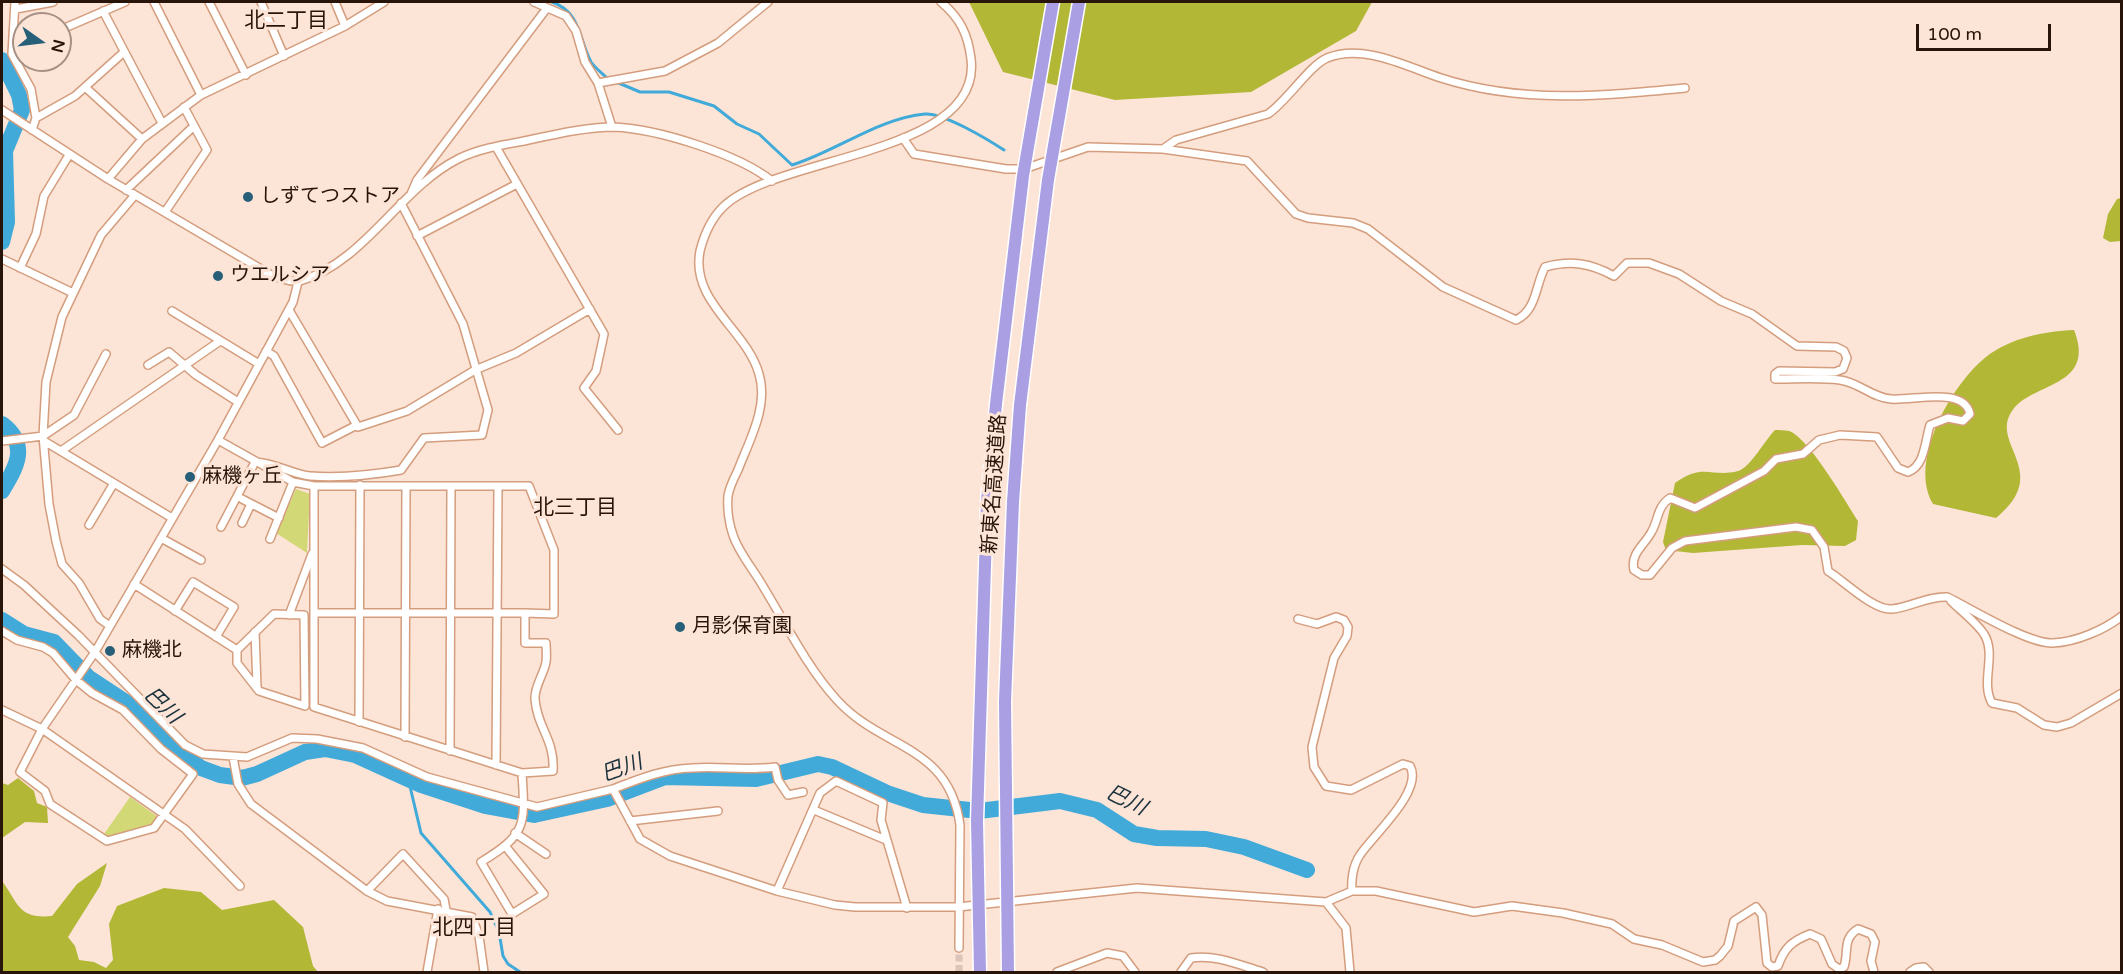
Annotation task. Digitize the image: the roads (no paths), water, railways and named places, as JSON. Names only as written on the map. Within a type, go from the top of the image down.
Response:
[{"type":"highway","name":"新東名高速道路","points":[[980,972],[977,809],[987,501],[1023,176],[1053,2]]},
{"type":"highway","name":"新東名高速道路","points":[[1008,972],[1005,701],[1013,502],[1020,405],[1048,180],[1079,2]]},
{"type":"street","points":[[16,5],[53,2]]},
{"type":"street","points":[[72,25],[125,2]]},
{"type":"street","points":[[154,2],[201,95]]},
{"type":"street","points":[[208,2],[246,75]]},
{"type":"street","points":[[261,2],[284,56]]},
{"type":"street","points":[[335,2],[345,26]]},
{"type":"street","points":[[108,178],[142,139],[201,95],[345,26],[381,2]]},
{"type":"street","points":[[534,2],[551,6],[566,16],[576,32],[585,62],[598,83],[612,127]]},
{"type":"street","points":[[598,83],[665,71],[718,43],[768,2]]},
{"type":"street","points":[[941,2],[960,22],[969,38],[972,67],[966,89],[957,105],[931,127],[772,181],[725,206],[707,228],[700,254],[701,278],[709,299],[747,350],[759,373],[761,389],[759,411],[753,431],[728,495],[733,536],[814,672],[838,701],[860,721],[917,752],[932,764],[953,794],[960,825],[959,948]]},
{"type":"street","points":[[411,194],[417,180],[551,6]]},
{"type":"street","points":[[103,11],[162,123]]},
{"type":"street","points":[[30,129],[36,118],[85,87],[124,52]]},
{"type":"street","points":[[1163,149],[1176,140],[1268,114],[1281,105],[1320,62],[1348,53],[1365,54],[1443,79],[1510,93],[1572,97],[1685,88]]},
{"type":"street","points":[[22,72],[31,89],[36,118]]},
{"type":"street","points":[[85,87],[142,139]]},
{"type":"street","points":[[165,212],[207,150],[184,107]]},
{"type":"street","points":[[2,110],[126,190],[273,276],[298,282],[328,268],[357,247],[411,194],[458,159],[496,147],[557,134],[612,127],[659,135],[743,161],[772,181]]},
{"type":"street","points":[[126,190],[194,126]]},
{"type":"street","points":[[903,138],[914,154],[1006,169],[1023,169],[1088,147],[1163,149],[1246,161],[1296,214],[1308,218],[1353,223],[1368,229],[1443,287],[1516,320],[1526,315],[1545,267],[1581,262],[1595,265],[1614,276],[1627,263],[1649,263],[1679,274],[1721,301],[1752,314],[1797,346],[1836,348],[1844,351],[1847,358],[1843,369],[1835,372],[1779,371],[1774,374],[1775,379],[1841,380],[1891,399],[1945,397],[1961,400],[1968,405],[1970,414],[1963,421],[1948,418],[1929,425],[1920,463],[1916,469],[1908,472],[1898,468],[1877,437],[1840,435],[1819,440],[1803,454],[1776,459],[1764,471],[1695,508],[1670,498],[1661,504],[1652,531],[1635,554],[1632,563],[1634,570],[1642,575],[1650,575],[1672,548],[1685,541],[1796,527],[1812,530],[1824,547],[1828,571],[1875,605],[1890,609],[1936,596],[1947,597],[2026,637],[2052,643],[2090,634],[2121,616]]},
{"type":"street","points":[[496,147],[604,334],[604,344],[596,371],[584,388],[618,430]]},
{"type":"street","points":[[20,268],[36,234],[44,196],[69,154]]},
{"type":"street","points":[[417,236],[517,184]]},
{"type":"street","points":[[110,626],[100,619],[79,583],[62,564],[49,504],[44,438],[46,382],[62,317],[73,293],[101,235],[135,195]]},
{"type":"street","points":[[255,462],[274,463],[308,476],[381,473],[401,470],[424,438],[482,435],[488,410],[463,324],[401,204]]},
{"type":"street","points":[[3,260],[73,293]]},
{"type":"street","points":[[2,631],[17,640],[43,647],[53,653],[76,680],[92,693],[123,710],[161,749],[193,774],[154,828],[107,841],[50,804],[45,791],[20,772],[42,729],[76,680],[87,665],[95,652],[218,440],[289,310],[298,282]]},
{"type":"street","points":[[266,351],[274,356],[322,444],[357,425],[358,427],[407,411],[475,370],[516,353],[590,309]]},
{"type":"street","points":[[289,310],[357,425]]},
{"type":"street","points":[[172,311],[259,364]]},
{"type":"street","points":[[61,451],[220,341]]},
{"type":"street","points":[[148,365],[169,351],[186,366],[238,402]]},
{"type":"street","points":[[5,441],[20,438],[44,438],[74,416],[106,354]]},
{"type":"street","points":[[44,438],[61,451],[172,518]]},
{"type":"street","points":[[218,440],[293,482],[314,486],[529,486],[554,550],[554,614],[314,613]]},
{"type":"street","points":[[221,527],[255,462]]},
{"type":"street","points":[[270,539],[293,482]]},
{"type":"street","points":[[89,525],[114,483]]},
{"type":"street","points":[[314,486],[314,707],[522,773],[553,771],[555,753],[551,742],[544,734],[534,697],[546,661],[546,643],[525,643],[525,614]]},
{"type":"street","points":[[359,722],[360,486]]},
{"type":"street","points":[[405,486],[405,737]]},
{"type":"street","points":[[450,751],[451,486]]},
{"type":"street","points":[[496,765],[498,486]]},
{"type":"street","points":[[242,499],[279,518]]},
{"type":"street","points":[[242,523],[251,504]]},
{"type":"street","points":[[161,538],[201,560]]},
{"type":"street","points":[[289,615],[314,549]]},
{"type":"street","points":[[2,569],[24,585],[95,652],[185,745],[203,754],[233,757],[263,752],[292,738],[317,739],[363,748],[427,777],[524,806],[537,807],[614,791],[645,775],[693,767],[748,771],[775,766],[778,780],[788,795],[803,792]]},
{"type":"street","points":[[175,610],[193,582],[234,607],[216,637]]},
{"type":"street","points":[[134,584],[237,650]]},
{"type":"street","points":[[1947,597],[1984,635],[1989,650],[1986,692],[1992,703],[2017,708],[2044,725],[2057,727],[2071,723],[2121,693]]},
{"type":"street","points":[[274,614],[289,615],[304,615],[305,706],[259,691],[237,663],[237,650],[274,614]]},
{"type":"street","points":[[1298,620],[1317,624],[1336,617],[1344,620],[1348,627],[1347,636],[1334,658],[1312,747],[1314,767],[1321,780],[1326,786],[1351,790],[1403,764],[1410,766],[1413,771],[1410,785],[1400,806],[1358,857],[1351,882],[1352,891]]},
{"type":"street","points":[[255,632],[257,688]]},
{"type":"street","points":[[2,710],[42,729],[164,814],[185,830],[240,886]]},
{"type":"street","points":[[233,757],[238,784],[251,804],[367,891],[387,901],[472,917],[477,924],[484,972]]},
{"type":"street","points":[[506,847],[544,894],[512,914],[481,862],[506,847],[524,821],[522,773]]},
{"type":"street","points":[[777,891],[820,793],[836,781],[883,803],[881,820],[907,908]]},
{"type":"street","points":[[614,791],[639,839],[670,856],[777,891],[834,905],[907,908],[958,907],[1137,888],[1326,902],[1352,891],[1376,891],[1474,912],[1512,906],[1563,913],[1612,924],[1634,939],[1662,945],[1703,962],[1720,956],[1728,946],[1734,921],[1756,907],[1762,915],[1767,963],[1772,967],[1778,966],[1783,952],[1794,940],[1810,934],[1821,939],[1832,964],[1839,969],[1844,967],[1845,944],[1851,934],[1858,929],[1871,934],[1875,942],[1871,960],[1874,972]]},
{"type":"street","points":[[630,821],[718,810]]},
{"type":"street","points":[[814,810],[886,840]]},
{"type":"street","points":[[515,833],[546,854]]},
{"type":"street","points":[[367,891],[403,854],[444,899],[427,972]]},
{"type":"street","points":[[1326,902],[1346,928],[1350,972]]},
{"type":"street","points":[[1057,972],[1107,953],[1124,956],[1136,972]]},
{"type":"street","points":[[1181,972],[1191,958],[1201,957],[1220,959],[1263,972]]},
{"type":"street","points":[[1910,972],[1916,968],[1924,968],[1929,972]]},
{"type":"waterway","points":[[552,2],[569,12],[591,62],[608,79]]},
{"type":"waterway","name":"巴川","points":[[2,60],[19,95],[22,110],[5,151],[7,222],[2,242]]},
{"type":"waterway","points":[[614,81],[640,92],[669,92],[714,106],[737,124],[759,134],[792,165],[874,128],[925,114],[954,122],[1004,150]]},
{"type":"waterway","name":"巴川","points":[[2,424],[11,432],[18,448],[16,465],[2,491]]},
{"type":"waterway","name":"巴川","points":[[2,620],[24,634],[54,642],[89,678],[133,707],[167,742],[201,768],[220,775],[242,778],[257,774],[305,752],[325,749],[355,755],[421,785],[485,806],[534,815],[607,799],[665,777],[756,779],[818,764],[832,767],[887,793],[923,805],[979,811],[1060,801],[1097,810],[1134,834],[1157,838],[1206,839],[1244,847],[1307,870]]},
{"type":"waterway","points":[[408,778],[421,833],[490,912],[499,932],[503,956],[508,964],[520,972]]},
{"type":"tunnel","points":[[959,948],[959,972]]},
{"type":"place","name":"しずてつストア","points":[[248,197]]},
{"type":"place","name":"ウエルシア","points":[[218,276]]},
{"type":"place","name":"麻機ヶ丘","points":[[190,477]]},
{"type":"place","name":"月影保育園","points":[[680,627]]},
{"type":"place","name":"麻機北","points":[[110,651]]},
{"type":"district","name":"北二丁目","points":[[286,21]]},
{"type":"district","name":"北三丁目","points":[[575,508]]},
{"type":"district","name":"北四丁目","points":[[474,928]]}]
